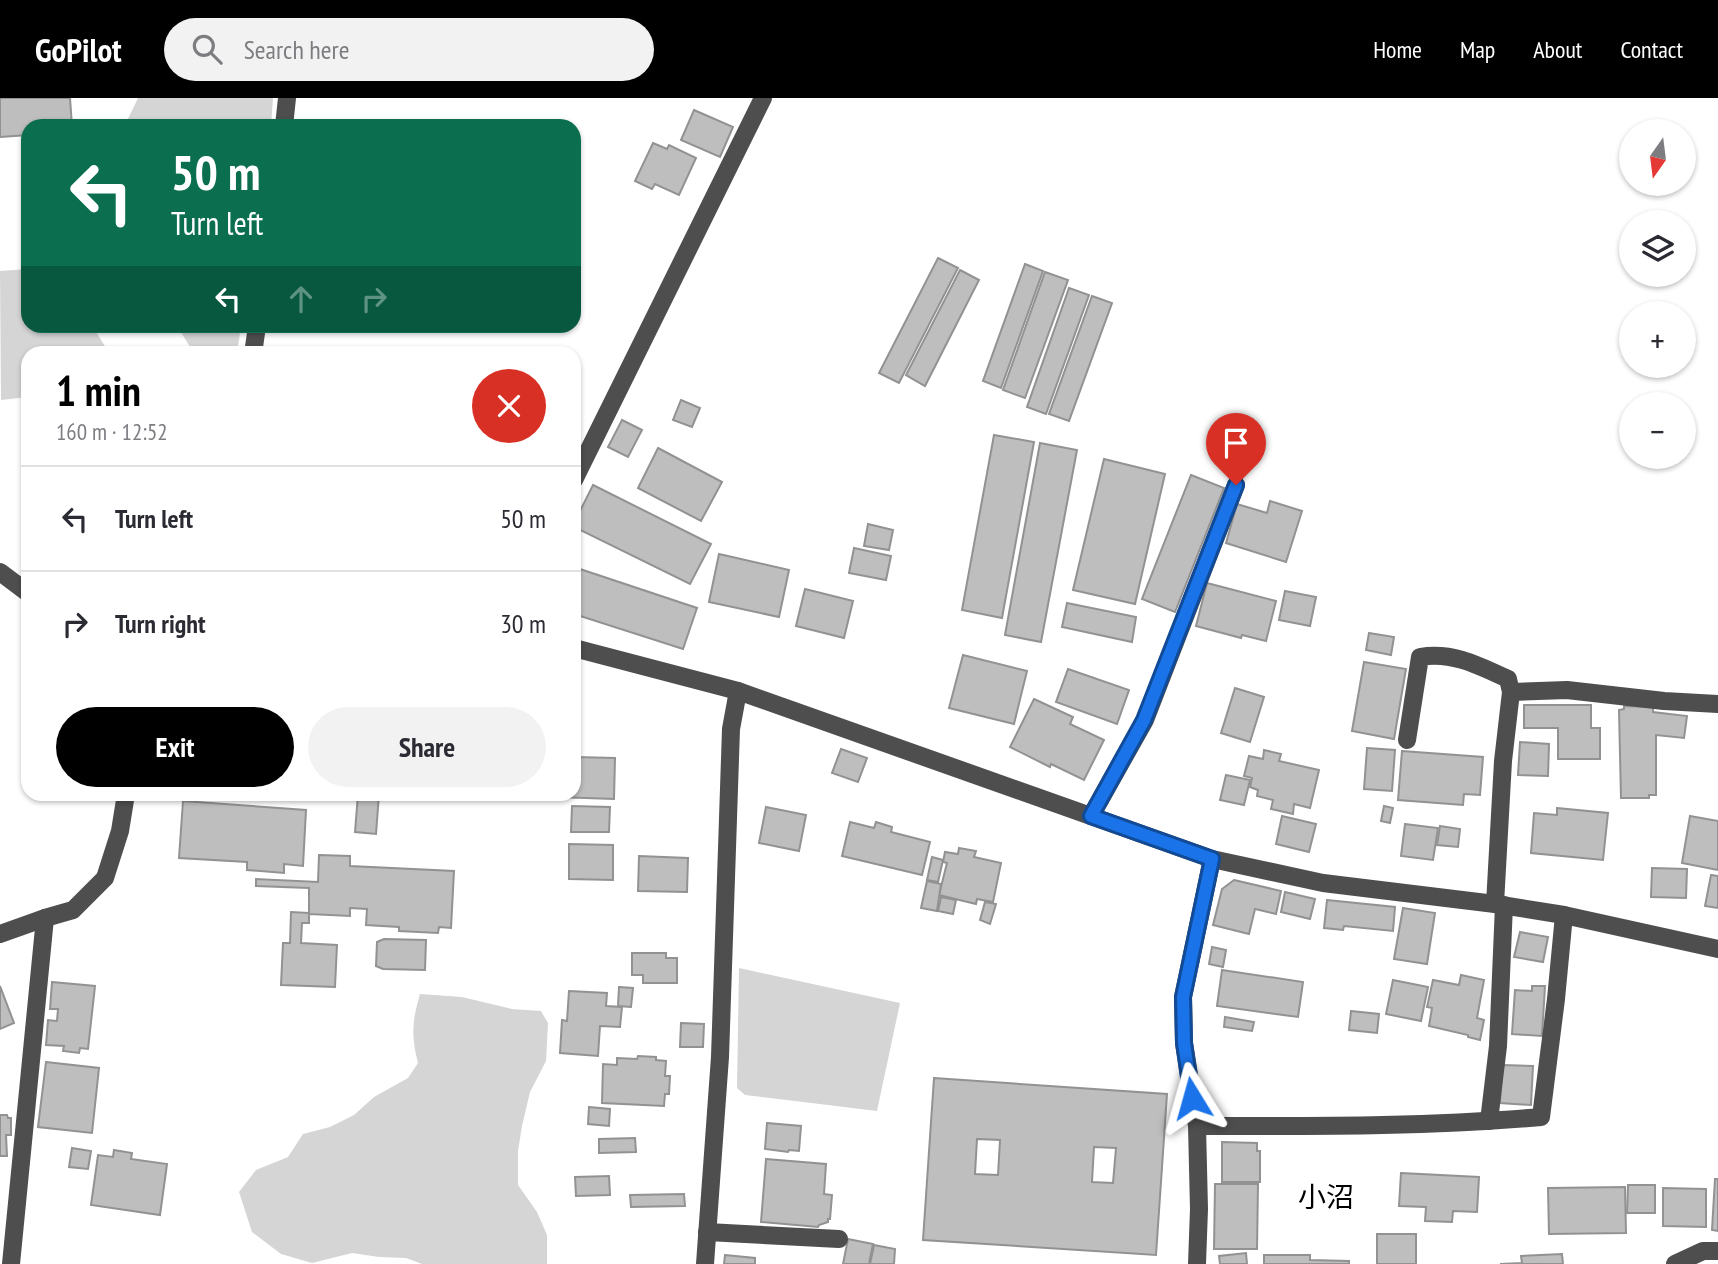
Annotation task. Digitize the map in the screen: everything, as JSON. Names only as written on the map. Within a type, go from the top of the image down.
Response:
[{"type":"street","points":[[285,119],[288,98]]},
{"type":"street","points":[[581,466],[763,98]]},
{"type":"street","points":[[1091,816],[1144,720],[1236,485]]},
{"type":"street","points":[[0,572],[21,588]]},
{"type":"street","points":[[581,650],[738,691],[1212,859],[1322,883],[1564,915],[1718,949]]},
{"type":"street","points":[[1407,740],[1420,657],[1432,655],[1466,659],[1508,679],[1511,692],[1503,761],[1498,1046],[1489,1121]]},
{"type":"street","points":[[705,1264],[720,1057],[731,729],[738,691]]},
{"type":"street","points":[[1511,692],[1567,691],[1718,704]]},
{"type":"street","points":[[0,934],[74,910],[105,878],[120,831],[125,801]]},
{"type":"street","points":[[1196,1264],[1199,1209],[1196,1126],[1184,1043],[1183,997],[1212,859]]},
{"type":"street","points":[[1196,1126],[1382,1126],[1541,1117],[1564,915]]},
{"type":"street","points":[[11,1264],[45,918]]},
{"type":"street","points":[[707,1232],[839,1239]]},
{"type":"street","points":[[1675,1264],[1703,1251],[1718,1251]]},
{"type":"shaded area","points":[[138,98],[273,98],[272,119],[128,119]]},
{"type":"shaded area","points":[[21,270],[21,333],[97,333],[105,346],[21,346],[21,398],[1,400],[0,271]]},
{"type":"shaded area","points":[[181,333],[240,333],[238,346],[190,346]]},
{"type":"shaded area","points":[[739,968],[900,1003],[877,1111],[745,1095],[737,1088]]},
{"type":"shaded area","points":[[420,994],[462,997],[512,1009],[541,1011],[548,1023],[546,1061],[530,1092],[518,1151],[518,1185],[537,1212],[547,1235],[547,1264],[422,1264],[406,1258],[352,1253],[312,1263],[281,1254],[252,1232],[239,1192],[256,1170],[288,1157],[303,1134],[330,1127],[354,1115],[374,1097],[408,1078],[418,1063],[413,1029]]},
{"type":"building","points":[[0,98],[70,98],[72,119],[21,119],[21,136],[0,137]]},
{"type":"building","points":[[694,110],[733,127],[720,157],[681,140]]},
{"type":"building","points":[[653,143],[667,149],[669,145],[696,158],[679,195],[655,184],[652,189],[635,181]]},
{"type":"building","points":[[938,258],[958,268],[899,383],[879,373]]},
{"type":"building","points":[[1025,264],[1043,271],[1001,388],[983,381]]},
{"type":"building","points":[[960,270],[979,280],[925,386],[906,375]]},
{"type":"building","points":[[1045,272],[1068,280],[1025,398],[1003,390]]},
{"type":"building","points":[[1069,288],[1089,295],[1046,414],[1027,407]]},
{"type":"building","points":[[1092,296],[1112,303],[1069,421],[1049,414]]},
{"type":"building","points":[[681,400],[700,408],[692,427],[673,420]]},
{"type":"building","points":[[622,420],[642,430],[628,457],[608,447]]},
{"type":"building","points":[[994,435],[1034,442],[1002,618],[962,610]]},
{"type":"building","points":[[1040,443],[1077,450],[1041,642],[1005,635]]},
{"type":"building","points":[[658,448],[722,482],[701,521],[638,488]]},
{"type":"building","points":[[1104,459],[1165,474],[1135,604],[1073,590]]},
{"type":"building","points":[[1191,475],[1224,488],[1175,612],[1142,599]]},
{"type":"building","points":[[593,485],[711,544],[690,584],[581,530],[581,509]]},
{"type":"building","points":[[1270,501],[1302,511],[1286,562],[1226,543],[1237,504],[1267,513]]},
{"type":"building","points":[[868,524],[893,530],[889,550],[864,546]]},
{"type":"building","points":[[854,548],[891,556],[886,580],[849,573]]},
{"type":"building","points":[[719,554],[789,570],[779,617],[709,602]]},
{"type":"building","points":[[581,569],[697,608],[683,649],[581,616]]},
{"type":"building","points":[[1207,583],[1276,601],[1266,641],[1242,635],[1241,638],[1196,626]]},
{"type":"building","points":[[805,589],[853,601],[844,638],[796,626]]},
{"type":"building","points":[[1285,591],[1316,597],[1310,626],[1279,620]]},
{"type":"building","points":[[1067,603],[1136,617],[1132,642],[1062,627]]},
{"type":"building","points":[[1369,633],[1394,637],[1391,655],[1366,650]]},
{"type":"building","points":[[963,655],[1027,671],[1014,724],[949,708]]},
{"type":"building","points":[[1364,662],[1406,669],[1394,739],[1352,731]]},
{"type":"building","points":[[1068,669],[1129,690],[1117,724],[1056,702]]},
{"type":"building","points":[[1235,688],[1264,697],[1250,742],[1221,733]]},
{"type":"building","points":[[1034,699],[1073,717],[1070,724],[1104,740],[1084,780],[1010,747]]},
{"type":"building","points":[[1524,705],[1591,705],[1591,728],[1600,728],[1600,759],[1558,759],[1558,728],[1524,728]]},
{"type":"building","points":[[1624,706],[1653,707],[1653,712],[1687,716],[1684,738],[1656,735],[1656,795],[1649,795],[1649,798],[1621,798],[1619,710],[1624,709]]},
{"type":"building","points":[[1520,742],[1549,744],[1548,776],[1518,775]]},
{"type":"building","points":[[1367,748],[1395,750],[1392,791],[1364,789]]},
{"type":"building","points":[[841,749],[867,758],[858,782],[832,773]]},
{"type":"building","points":[[1264,750],[1281,754],[1279,761],[1319,770],[1310,808],[1294,804],[1293,814],[1271,809],[1273,800],[1257,796],[1258,790],[1250,787],[1252,778],[1244,776],[1249,756],[1263,759]]},
{"type":"building","points":[[1402,751],[1483,757],[1480,795],[1464,794],[1463,805],[1398,800]]},
{"type":"building","points":[[581,757],[615,758],[614,799],[581,798]]},
{"type":"building","points":[[1226,775],[1250,780],[1244,805],[1220,800]]},
{"type":"building","points":[[183,801],[306,810],[303,866],[284,864],[284,873],[247,870],[247,862],[179,858]]},
{"type":"building","points":[[357,801],[378,801],[376,834],[355,832]]},
{"type":"building","points":[[572,806],[610,807],[609,832],[571,832]]},
{"type":"building","points":[[1384,806],[1393,808],[1390,823],[1381,821]]},
{"type":"building","points":[[766,807],[806,815],[799,851],[759,843]]},
{"type":"building","points":[[1557,808],[1608,813],[1603,860],[1531,853],[1534,813],[1557,815]]},
{"type":"building","points":[[1282,816],[1316,824],[1309,852],[1276,844]]},
{"type":"building","points":[[1690,816],[1718,821],[1718,870],[1682,863]]},
{"type":"building","points":[[850,822],[874,828],[876,822],[892,827],[891,832],[930,842],[922,875],[842,856]]},
{"type":"building","points":[[1405,824],[1438,828],[1433,860],[1401,856]]},
{"type":"building","points":[[1440,826],[1460,829],[1458,847],[1437,845]]},
{"type":"building","points":[[569,844],[613,845],[613,880],[569,879]]},
{"type":"building","points":[[959,848],[976,851],[974,857],[1001,863],[993,902],[977,899],[976,904],[939,895],[947,863],[943,862],[945,852],[958,854]]},
{"type":"building","points":[[319,855],[350,856],[350,866],[454,871],[451,928],[439,927],[438,933],[399,931],[399,927],[366,925],[367,909],[350,908],[350,916],[309,914],[309,923],[302,923],[301,943],[337,945],[335,987],[281,985],[283,943],[290,943],[291,912],[309,913],[309,888],[256,886],[256,879],[318,882]]},
{"type":"building","points":[[639,856],[688,858],[687,892],[638,891]]},
{"type":"building","points":[[932,857],[943,860],[938,882],[927,880]]},
{"type":"building","points":[[1652,868],[1687,869],[1686,898],[1651,897]]},
{"type":"building","points":[[1711,875],[1718,876],[1718,908],[1705,906]]},
{"type":"building","points":[[1234,880],[1281,891],[1276,914],[1255,909],[1249,934],[1213,925],[1222,889]]},
{"type":"building","points":[[927,881],[941,884],[937,911],[921,908]]},
{"type":"building","points":[[1285,892],[1315,899],[1310,919],[1281,912]]},
{"type":"building","points":[[941,897],[956,900],[953,914],[938,911]]},
{"type":"building","points":[[1327,900],[1395,907],[1393,931],[1344,926],[1343,930],[1324,928]]},
{"type":"building","points":[[985,902],[996,904],[990,924],[980,920]]},
{"type":"building","points":[[1403,908],[1435,913],[1427,964],[1394,959]]},
{"type":"building","points":[[1520,932],[1548,937],[1543,962],[1514,957]]},
{"type":"building","points":[[384,939],[426,940],[425,970],[383,969],[376,966],[377,942]]},
{"type":"building","points":[[1212,947],[1226,950],[1223,967],[1209,964]]},
{"type":"building","points":[[632,953],[666,953],[666,958],[677,958],[677,983],[643,983],[643,975],[632,975]]},
{"type":"building","points":[[1222,970],[1303,982],[1298,1017],[1217,1006]]},
{"type":"building","points":[[1461,975],[1484,980],[1477,1018],[1484,1020],[1480,1040],[1429,1026],[1432,1008],[1427,1007],[1433,980],[1459,985]]},
{"type":"building","points":[[1393,980],[1428,987],[1421,1021],[1386,1014]]},
{"type":"building","points":[[52,982],[95,986],[88,1049],[80,1048],[79,1053],[63,1051],[64,1046],[46,1045],[48,1020],[57,1021],[58,1009],[50,1009]]},
{"type":"building","points":[[0,986],[14,1023],[0,1029]]},
{"type":"building","points":[[1532,986],[1545,986],[1542,1036],[1512,1034],[1515,990],[1532,991]]},
{"type":"building","points":[[619,987],[633,988],[631,1007],[618,1006]]},
{"type":"building","points":[[569,991],[607,993],[606,1006],[622,1007],[620,1027],[600,1026],[598,1056],[560,1053],[562,1020],[567,1021]]},
{"type":"building","points":[[1351,1011],[1379,1014],[1377,1033],[1349,1030]]},
{"type":"building","points":[[1225,1017],[1254,1022],[1252,1031],[1224,1027]]},
{"type":"building","points":[[681,1023],[704,1024],[703,1047],[680,1047]]},
{"type":"building","points":[[638,1056],[656,1057],[656,1060],[666,1061],[665,1076],[670,1076],[669,1094],[665,1094],[664,1106],[602,1103],[603,1064],[617,1065],[617,1058],[637,1059]]},
{"type":"building","points":[[46,1062],[99,1068],[92,1133],[38,1127]]},
{"type":"building","points":[[1502,1065],[1533,1066],[1531,1105],[1500,1103]]},
{"type":"building","points":[[934,1078],[1167,1094],[1156,1255],[923,1240]],"holes":[[[977,1139],[1000,1140],[998,1175],[975,1174]],[[1094,1147],[1116,1148],[1113,1183],[1092,1182]]]},
{"type":"building","points":[[589,1107],[610,1109],[609,1126],[588,1124]]},
{"type":"building","points":[[0,1115],[11,1118],[11,1135],[6,1135],[7,1156],[0,1156]]},
{"type":"building","points":[[767,1123],[801,1126],[799,1151],[765,1149]]},
{"type":"building","points":[[635,1138],[636,1152],[599,1153],[599,1139]]},
{"type":"building","points":[[1222,1142],[1257,1143],[1257,1151],[1260,1151],[1260,1182],[1222,1182]]},
{"type":"building","points":[[72,1148],[91,1151],[88,1169],[69,1167]]},
{"type":"building","points":[[114,1150],[132,1153],[131,1159],[167,1164],[160,1215],[91,1205],[98,1155],[113,1157]]},
{"type":"building","points":[[766,1159],[826,1164],[824,1194],[832,1195],[828,1222],[818,1227],[761,1222]]},
{"type":"building","points":[[1401,1173],[1479,1177],[1477,1212],[1453,1211],[1452,1222],[1425,1221],[1426,1207],[1399,1206]]},
{"type":"building","points":[[609,1176],[610,1195],[576,1196],[575,1177]]},
{"type":"building","points":[[1715,1179],[1718,1179],[1718,1231],[1712,1230]]},
{"type":"building","points":[[1215,1184],[1258,1184],[1257,1249],[1214,1249]]},
{"type":"building","points":[[1628,1185],[1655,1185],[1655,1213],[1627,1213]]},
{"type":"building","points":[[1625,1187],[1626,1233],[1549,1234],[1548,1188]]},
{"type":"building","points":[[1663,1188],[1706,1189],[1706,1227],[1663,1226]]},
{"type":"building","points":[[684,1194],[685,1206],[631,1207],[630,1195]]},
{"type":"building","points":[[1377,1234],[1416,1234],[1416,1264],[1377,1264]]},
{"type":"building","points":[[848,1239],[873,1244],[869,1264],[843,1264]]},
{"type":"building","points":[[874,1245],[895,1249],[894,1264],[870,1264]]},
{"type":"building","points":[[1246,1253],[1247,1264],[1220,1264],[1219,1256]]},
{"type":"building","points":[[1562,1254],[1563,1264],[1500,1264],[1522,1263],[1521,1256]]},
{"type":"building","points":[[725,1255],[755,1258],[755,1264],[724,1264]]},
{"type":"building","points":[[1264,1255],[1310,1255],[1310,1260],[1349,1261],[1349,1264],[1264,1264]]},
{"type":"district","name":"小沼","points":[[1326,1196]]},
{"type":"route","points":[[1192,1098],[1184,1043],[1183,997],[1212,859],[1091,816],[1144,720],[1236,485]]}]
